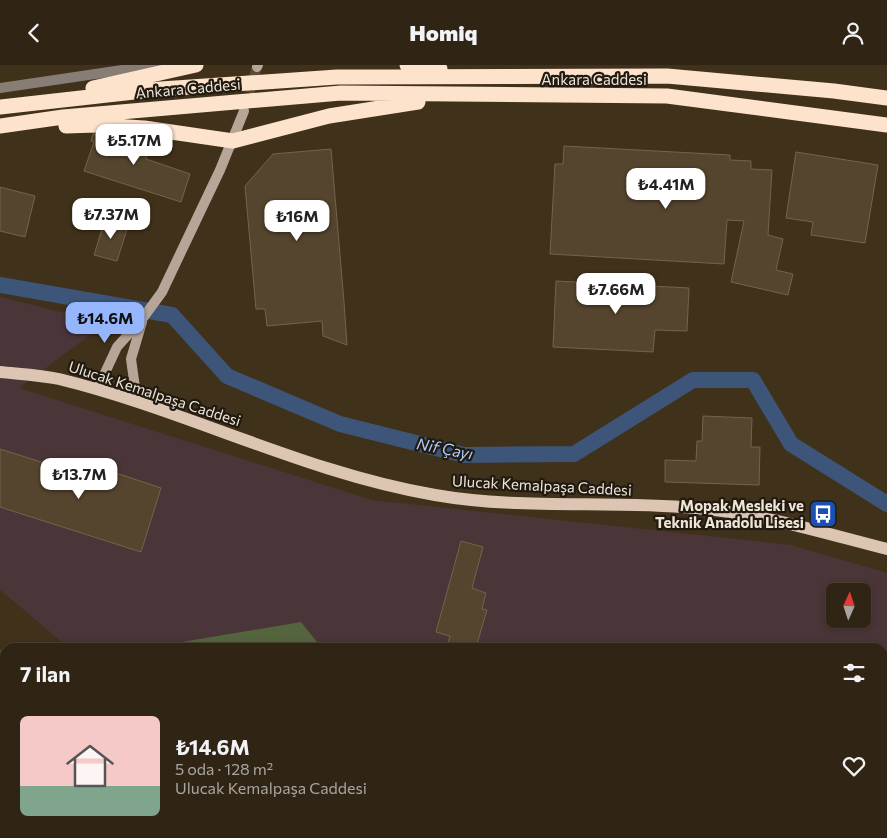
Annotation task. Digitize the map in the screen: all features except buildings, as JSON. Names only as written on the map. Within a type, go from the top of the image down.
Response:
[{"type":"highway","points":[[0,107],[196,65]]},
{"type":"highway","points":[[407,65],[514,77]]},
{"type":"highway","name":"Ankara Caddesi","points":[[0,107],[161,89],[337,77],[667,76],[834,91],[887,98]]},
{"type":"highway","name":"Ankara Caddesi","points":[[0,128],[62,117],[341,93],[667,96],[887,125]]},
{"type":"highway","points":[[0,128],[96,125],[144,128],[232,141],[329,116],[404,103],[494,95]]},
{"type":"main road","name":"Ulucak Kemalpaşa Caddesi","points":[[0,372],[57,379],[97,390],[355,477],[435,495],[511,503],[695,507],[759,517],[887,549]]},
{"type":"street","points":[[0,88],[156,65]]},
{"type":"street","points":[[97,390],[117,347],[143,318],[162,292],[244,111]]},
{"type":"street","points":[[137,402],[131,359],[143,318]]},
{"type":"shaded area","points":[[0,297],[106,323],[19,388],[372,500],[791,545],[887,573],[887,643],[63,643],[0,590]]},
{"type":"green space","points":[[301,622],[318,643],[176,643]]},
{"type":"waterway","name":"Nif Çayı","points":[[0,285],[172,315],[227,376],[340,424],[464,455],[574,454],[693,380],[753,380],[791,444],[887,504]]},
{"type":"tunnel","points":[[245,107],[257,67]]},
{"type":"place","name":"Mopak Mesleki ve Teknik Anadolu Lisesi","points":[[823,514]]}]
